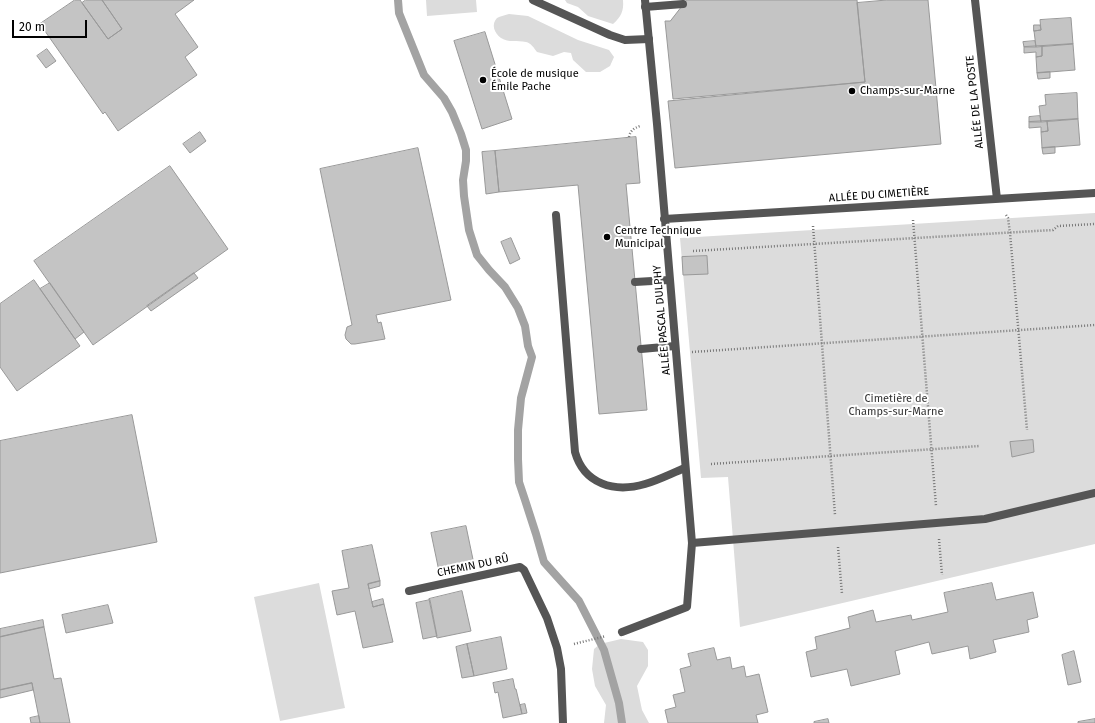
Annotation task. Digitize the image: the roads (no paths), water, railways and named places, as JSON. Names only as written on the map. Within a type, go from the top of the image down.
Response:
[{"type":"street","points":[[533,0],[624,40],[649,39]]},
{"type":"street","name":"ALLÉE DE LA POSTE","points":[[975,1],[997,199]]},
{"type":"street","points":[[645,4],[683,4]]},
{"type":"street","name":"ALLÉE PASCAL DULPHY","points":[[622,632],[687,607],[692,543],[645,4]]},
{"type":"street","name":"ALLÉE DU CIMETIÈRE","points":[[664,219],[1095,193]]},
{"type":"street","points":[[556,215],[575,452],[578,462],[587,474],[594,480],[603,484],[622,487],[644,484],[685,468]]},
{"type":"street","points":[[635,282],[669,280]]},
{"type":"street","points":[[641,349],[675,350]]},
{"type":"street","points":[[692,543],[985,519],[1095,493]]},
{"type":"street","name":"CHEMIN DU RÛ","points":[[410,591],[520,567],[524,570],[547,618],[557,648],[561,669],[562,723]]},
{"type":"waterway","points":[[398,0],[399,13],[424,75],[444,98],[452,112],[466,150],[463,180],[464,196],[469,230],[477,255],[505,287],[518,308],[525,326],[528,346],[532,357],[521,398],[518,430],[519,482],[544,562],[579,601],[604,650],[619,703],[622,723]]},
{"type":"place","name":"École de musique Émile Pache","points":[[483,80]]},
{"type":"place","name":"Champs-sur-Marne","points":[[852,91]]},
{"type":"place","name":"Centre Technique Municipal","points":[[607,237]]},
{"type":"park label","name":"Cimetière de Champs-sur-Marne","points":[[896,405]]}]
